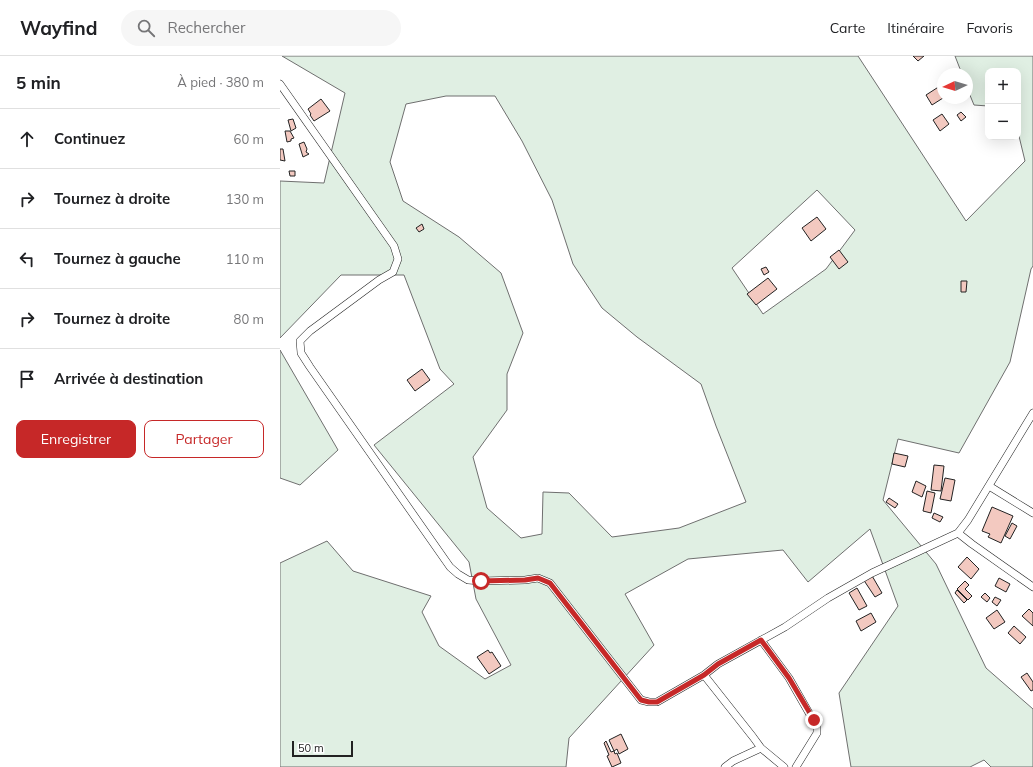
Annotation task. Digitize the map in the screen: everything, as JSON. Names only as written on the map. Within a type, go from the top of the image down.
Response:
[{"type":"street","points":[[280,84],[394,246],[398,259],[393,272],[379,280],[310,331],[300,341],[300,353],[450,567],[468,580],[525,580],[538,578],[550,583],[641,700],[657,702],[704,675],[718,664],[785,627],[828,598],[872,573],[958,533],[968,520],[1033,413]]},
{"type":"street","points":[[989,486],[1033,513]]},
{"type":"street","points":[[958,533],[1033,587]]},
{"type":"street","points":[[761,640],[789,678],[818,727],[796,767]]},
{"type":"street","points":[[704,675],[761,748],[784,767]]},
{"type":"street","points":[[725,767],[733,761],[761,748]]},
{"type":"green space","points":[[282,56],[858,56],[966,221],[1025,161],[1020,140],[1021,68],[985,68],[985,106],[974,105],[973,68],[960,68],[955,56],[1033,56],[1033,266],[1031,269],[1010,362],[959,453],[898,439],[883,500],[936,564],[986,668],[1033,709],[1033,767],[991,767],[984,760],[970,767],[851,767],[839,693],[898,606],[870,529],[808,582],[783,550],[688,559],[625,594],[654,645],[569,738],[566,767],[280,767],[280,563],[327,541],[353,571],[431,596],[422,612],[439,646],[485,679],[511,665],[476,599],[469,562],[374,445],[454,384],[440,369],[404,275],[341,275],[280,338],[280,181],[324,183],[345,93]],"holes":[[[446,96],[495,96],[522,141],[552,200],[573,264],[602,308],[637,337],[701,384],[746,502],[679,528],[612,537],[569,493],[543,492],[542,534],[521,538],[487,508],[473,457],[507,410],[507,374],[523,333],[501,273],[459,237],[403,201],[390,162],[406,104]],[[817,190],[855,230],[826,269],[763,314],[732,268]]]},
{"type":"green space","points":[[280,350],[338,450],[300,485],[280,478]]},
{"type":"building","points":[[913,56],[924,56],[918,61]]},
{"type":"building","points":[[937,88],[937,102],[932,105],[926,95]]},
{"type":"building","points":[[321,99],[330,111],[314,121],[308,109]]},
{"type":"building","points":[[961,112],[966,117],[961,121],[957,115]]},
{"type":"building","points":[[942,114],[949,124],[940,131],[933,120]]},
{"type":"building","points":[[293,119],[296,128],[291,131],[288,120]]},
{"type":"building","points":[[285,131],[290,131],[294,138],[291,139],[291,141],[287,142]]},
{"type":"building","points":[[304,142],[307,149],[306,152],[309,154],[303,157],[299,144]]},
{"type":"building","points":[[280,149],[283,149],[285,161],[280,160]]},
{"type":"building","points":[[289,171],[295,171],[295,176],[290,176]]},
{"type":"building","points":[[817,217],[826,229],[811,241],[802,228]]},
{"type":"building","points":[[422,224],[424,229],[419,232],[416,228]]},
{"type":"building","points":[[839,250],[848,262],[839,269],[830,257]]},
{"type":"building","points":[[766,267],[769,272],[764,275],[761,269]]},
{"type":"building","points":[[768,278],[777,289],[756,305],[747,294]]},
{"type":"building","points":[[961,281],[967,281],[966,292],[961,292]]},
{"type":"building","points":[[422,369],[430,380],[415,391],[407,380]]},
{"type":"building","points":[[894,453],[908,456],[905,467],[892,464]]},
{"type":"building","points":[[934,465],[944,466],[941,491],[931,490]]},
{"type":"building","points":[[945,478],[955,480],[951,501],[940,499]]},
{"type":"building","points":[[916,481],[926,486],[922,497],[912,492]]},
{"type":"building","points":[[927,491],[935,493],[931,513],[923,511]]},
{"type":"building","points":[[889,498],[898,504],[895,508],[886,502]]},
{"type":"building","points":[[992,507],[1013,516],[1001,543],[988,537],[990,534],[982,531]]},
{"type":"building","points":[[934,513],[943,517],[940,522],[932,518]]},
{"type":"building","points":[[1012,523],[1017,526],[1010,539],[1005,536]]},
{"type":"building","points":[[967,557],[979,569],[971,579],[958,567]]},
{"type":"building","points":[[871,574],[882,593],[875,597],[863,579]]},
{"type":"building","points":[[999,578],[1010,584],[1006,592],[995,586]]},
{"type":"building","points":[[965,581],[969,585],[965,589],[972,596],[968,600],[957,589]]},
{"type":"building","points":[[857,588],[867,606],[859,610],[849,593]]},
{"type":"building","points":[[957,590],[967,600],[964,603],[955,593]]},
{"type":"building","points":[[985,593],[990,598],[987,602],[981,597]]},
{"type":"building","points":[[995,597],[1001,600],[997,606],[992,602]]},
{"type":"building","points":[[1029,609],[1033,613],[1033,626],[1022,616]]},
{"type":"building","points":[[997,610],[1005,622],[994,629],[986,618]]},
{"type":"building","points":[[871,613],[876,622],[861,631],[856,621]]},
{"type":"building","points":[[1014,626],[1026,637],[1020,644],[1008,633]]},
{"type":"building","points":[[488,650],[490,653],[492,652],[501,666],[489,674],[477,657]]},
{"type":"building","points":[[1027,673],[1033,682],[1033,690],[1031,691],[1021,677]]},
{"type":"building","points":[[621,734],[628,749],[619,754],[617,749],[614,751],[609,740]]},
{"type":"building","points":[[606,741],[611,752],[614,751],[615,754],[617,753],[621,763],[612,767],[607,756],[609,755],[604,743]]},
{"type":"route","points":[[481,581],[525,580],[538,578],[550,583],[641,700],[649,702],[657,702],[704,675],[718,664],[761,640],[789,678],[814,720]]}]
